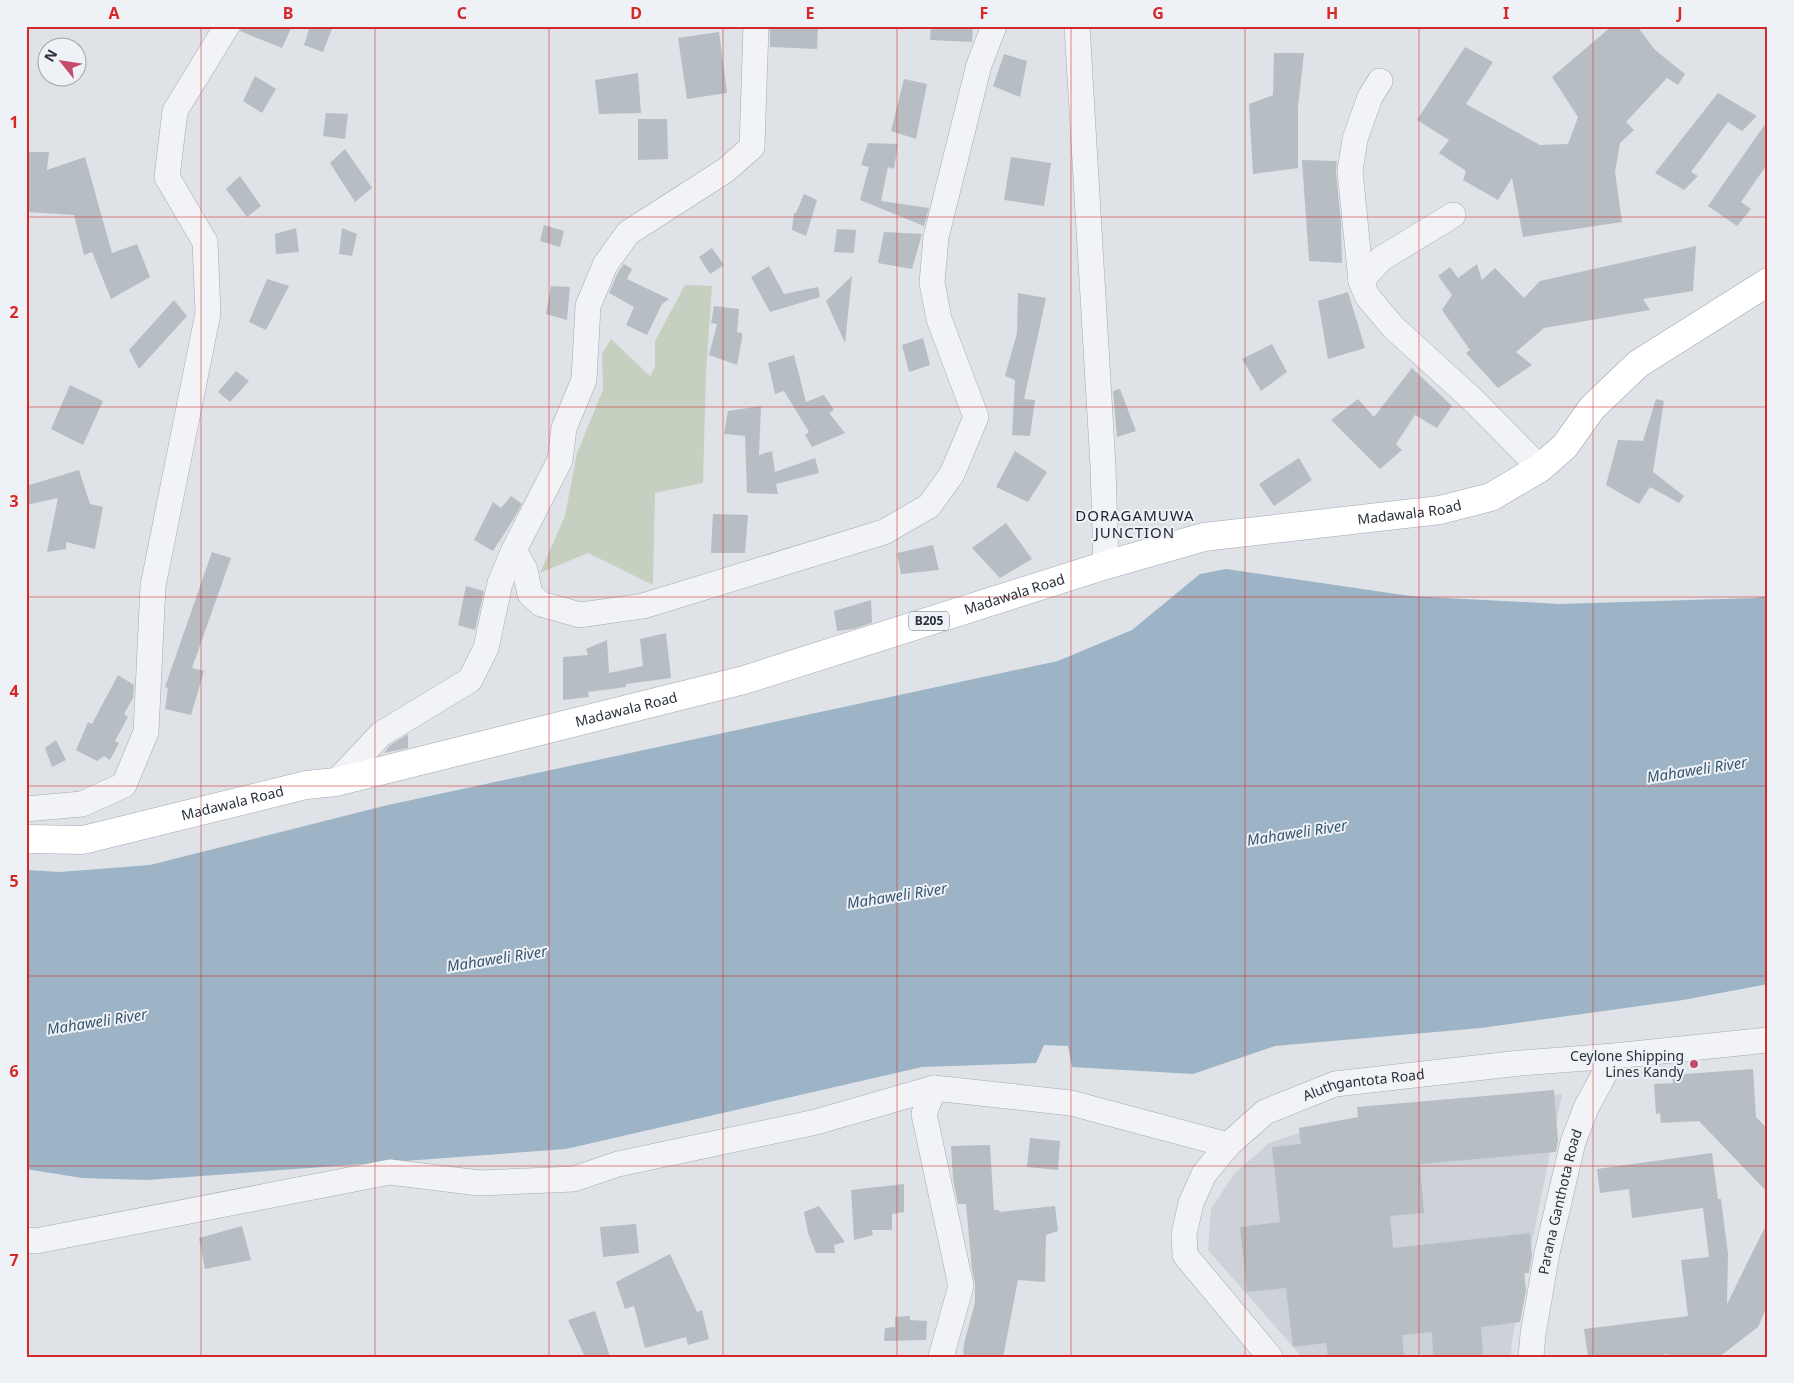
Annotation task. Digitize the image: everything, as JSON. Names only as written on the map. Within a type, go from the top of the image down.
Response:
[{"type":"main road","name":"Madawala Road","points":[[26,839],[83,840],[306,786],[336,782],[744,680],[1106,565],[1204,537],[1440,510],[1491,496],[1540,468],[1565,446],[1592,408],[1638,364],[1768,282]]},
{"type":"street","points":[[26,809],[82,804],[124,785],[146,732],[153,586],[208,313],[205,242],[167,177],[175,111],[227,26]]},
{"type":"street","points":[[336,782],[381,734],[470,680],[486,648],[500,583],[514,550],[560,460],[564,428],[584,380],[588,306],[605,265],[628,233],[726,170],[752,147],[756,26]]},
{"type":"street","points":[[514,550],[525,570],[530,594],[541,604],[580,615],[643,606],[884,532],[930,506],[952,474],[976,417],[939,318],[932,282],[936,237],[979,65],[994,26]]},
{"type":"street","points":[[1077,26],[1103,466],[1106,565]]},
{"type":"street","points":[[1380,81],[1370,97],[1355,139],[1350,171],[1361,281],[1367,296],[1393,327],[1474,401],[1540,468]]},
{"type":"street","points":[[1361,281],[1382,259],[1454,216]]},
{"type":"street","name":"Aluthgantota Road","points":[[1270,1357],[1185,1255],[1184,1234],[1191,1203],[1204,1174],[1228,1145],[1265,1112],[1335,1084],[1520,1063],[1614,1056],[1768,1040]]},
{"type":"street","name":"Parana Ganthota Road","points":[[1531,1357],[1533,1334],[1547,1253],[1572,1142],[1586,1108],[1614,1056]]},
{"type":"street","points":[[934,1088],[924,1114],[961,1286],[941,1357]]},
{"type":"street","points":[[26,1240],[36,1241],[390,1172],[479,1183],[574,1179],[618,1164],[816,1122],[934,1088],[1071,1103],[1228,1145]]},
{"type":"shaded area","points":[[1562,1094],[1512,1341],[1511,1357],[1302,1357],[1208,1250],[1211,1209],[1234,1174],[1269,1143],[1314,1128]]},
{"type":"green space","points":[[685,285],[712,286],[706,372],[703,483],[655,493],[653,585],[588,553],[540,573],[565,516],[577,453],[603,390],[602,354],[611,339],[650,376],[655,367],[655,341]]},
{"type":"water","name":"Mahaweli River","points":[[1226,569],[1410,596],[1559,604],[1755,598],[1768,596],[1768,984],[1683,1000],[1481,1028],[1275,1046],[1193,1074],[1072,1067],[1068,1046],[1044,1045],[1036,1063],[922,1067],[566,1149],[147,1180],[82,1178],[26,1169],[26,870],[60,872],[150,865],[388,805],[1058,661],[1132,630],[1200,574]]},
{"type":"building","points":[[241,26],[292,26],[282,48],[240,31]]},
{"type":"building","points":[[310,26],[333,26],[323,52],[304,45]]},
{"type":"building","points":[[770,26],[818,26],[817,49],[770,47]]},
{"type":"building","points":[[931,26],[973,26],[972,42],[930,40]]},
{"type":"building","points":[[1612,26],[1637,26],[1655,50],[1685,74],[1678,85],[1667,78],[1626,122],[1634,130],[1620,143],[1615,172],[1622,222],[1523,237],[1512,178],[1498,200],[1463,180],[1466,171],[1439,153],[1449,140],[1417,120],[1465,47],[1493,62],[1466,104],[1540,145],[1568,144],[1578,117],[1552,77]]},
{"type":"building","points":[[719,32],[727,93],[687,99],[678,38]]},
{"type":"building","points":[[1274,53],[1304,53],[1298,107],[1298,168],[1253,174],[1249,104],[1273,95]]},
{"type":"building","points":[[1004,54],[1027,61],[1020,97],[993,86]]},
{"type":"building","points":[[638,73],[641,113],[599,114],[595,80]]},
{"type":"building","points":[[255,76],[276,89],[262,113],[243,101]]},
{"type":"building","points":[[904,79],[927,84],[916,139],[891,131]]},
{"type":"building","points":[[1718,93],[1757,116],[1742,131],[1728,122],[1691,172],[1698,176],[1684,190],[1655,173]]},
{"type":"building","points":[[326,113],[348,114],[345,139],[323,136]]},
{"type":"building","points":[[638,119],[667,119],[668,159],[638,160]]},
{"type":"building","points":[[1768,120],[1768,163],[1741,202],[1751,209],[1737,226],[1708,206]]},
{"type":"building","points":[[868,143],[898,144],[894,169],[888,167],[881,201],[929,208],[924,226],[860,200],[869,167],[861,165]]},
{"type":"building","points":[[345,149],[372,188],[355,202],[330,163]]},
{"type":"building","points":[[26,152],[49,152],[47,170],[85,157],[112,253],[137,244],[150,277],[111,299],[92,252],[84,255],[74,215],[26,212]]},
{"type":"building","points":[[1011,157],[1051,163],[1044,206],[1004,200]]},
{"type":"building","points":[[1302,160],[1337,161],[1336,172],[1341,223],[1342,263],[1309,261]]},
{"type":"building","points":[[240,176],[261,206],[247,217],[226,189]]},
{"type":"building","points":[[804,194],[817,200],[806,236],[792,230],[794,213],[796,213]]},
{"type":"building","points":[[544,225],[564,231],[560,247],[540,241]]},
{"type":"building","points":[[296,228],[299,252],[276,254],[275,234]]},
{"type":"building","points":[[342,228],[357,234],[352,256],[339,254]]},
{"type":"building","points":[[837,229],[856,230],[854,253],[834,252]]},
{"type":"building","points":[[884,232],[922,234],[912,269],[878,263]]},
{"type":"building","points":[[1696,246],[1693,291],[1643,299],[1650,310],[1544,328],[1516,352],[1532,365],[1498,388],[1466,353],[1470,350],[1442,310],[1452,295],[1438,276],[1450,267],[1458,278],[1477,264],[1482,280],[1495,268],[1524,298],[1540,281]]},
{"type":"building","points":[[712,248],[724,265],[710,274],[699,257]]},
{"type":"building","points":[[624,264],[632,269],[627,279],[669,299],[662,304],[647,335],[626,325],[634,307],[609,293],[618,272]]},
{"type":"building","points":[[769,266],[784,294],[818,287],[820,297],[770,312],[751,277]]},
{"type":"building","points":[[852,276],[845,343],[826,301]]},
{"type":"building","points":[[267,279],[289,286],[266,330],[249,322]]},
{"type":"building","points":[[551,286],[570,287],[567,320],[546,314]]},
{"type":"building","points":[[1348,292],[1365,348],[1328,359],[1318,301]]},
{"type":"building","points":[[1018,293],[1046,298],[1024,399],[1035,400],[1030,436],[1012,435],[1015,380],[1005,376],[1017,333]]},
{"type":"building","points":[[174,300],[187,316],[139,369],[129,350]]},
{"type":"building","points":[[714,306],[739,309],[737,332],[742,333],[742,339],[737,365],[709,355],[717,324],[711,323]]},
{"type":"building","points":[[923,338],[930,365],[909,372],[902,345]]},
{"type":"building","points":[[1272,344],[1287,372],[1261,391],[1242,359]]},
{"type":"building","points":[[794,355],[806,402],[824,395],[834,410],[829,413],[845,433],[812,447],[805,435],[809,432],[784,391],[775,394],[768,363]]},
{"type":"building","points":[[1412,368],[1452,406],[1437,428],[1415,415],[1396,444],[1402,450],[1380,469],[1331,420],[1358,399],[1374,417]]},
{"type":"building","points":[[236,371],[249,381],[230,402],[218,392]]},
{"type":"building","points":[[70,385],[103,401],[83,445],[51,429]]},
{"type":"building","points":[[1120,389],[1136,431],[1117,437],[1113,391]]},
{"type":"building","points":[[1656,399],[1664,401],[1653,472],[1684,496],[1679,503],[1650,487],[1639,504],[1606,485],[1618,440],[1643,441]]},
{"type":"building","points":[[761,406],[759,455],[772,451],[775,472],[815,458],[819,473],[776,484],[778,494],[747,493],[745,436],[724,434],[728,411]]},
{"type":"building","points":[[1015,451],[1047,472],[1028,502],[996,487]]},
{"type":"building","points":[[1299,458],[1312,480],[1274,506],[1259,484]]},
{"type":"building","points":[[79,470],[90,504],[103,507],[95,549],[66,542],[66,549],[47,552],[58,498],[26,505],[26,486]]},
{"type":"building","points":[[511,496],[522,504],[493,551],[474,540],[493,502],[501,508]]},
{"type":"building","points":[[713,514],[748,515],[745,553],[711,553]]},
{"type":"building","points":[[1006,523],[1032,559],[1000,578],[972,548]]},
{"type":"building","points":[[933,545],[939,570],[901,574],[897,553]]},
{"type":"building","points":[[212,552],[231,558],[192,668],[204,671],[191,715],[165,709],[168,688],[165,687]]},
{"type":"building","points":[[466,586],[484,591],[475,630],[458,625]]},
{"type":"building","points":[[871,600],[872,623],[853,629],[837,631],[834,611]]},
{"type":"building","points":[[666,633],[671,678],[626,684],[626,687],[588,692],[589,697],[563,700],[563,657],[588,655],[586,649],[607,640],[609,673],[643,666],[640,639]]},
{"type":"building","points":[[118,675],[134,685],[133,698],[124,714],[128,717],[115,741],[119,743],[110,760],[104,756],[97,761],[76,750],[88,722],[92,724]]},
{"type":"building","points":[[408,734],[408,748],[384,753],[390,745]]},
{"type":"building","points":[[56,740],[66,760],[52,767],[45,748]]},
{"type":"building","points":[[1753,1069],[1756,1117],[1768,1129],[1768,1193],[1699,1121],[1661,1123],[1660,1113],[1656,1114],[1654,1084],[1673,1083],[1672,1075]]},
{"type":"building","points":[[1554,1090],[1558,1141],[1556,1152],[1420,1164],[1424,1213],[1390,1216],[1393,1248],[1530,1233],[1532,1255],[1529,1273],[1524,1273],[1526,1290],[1520,1322],[1481,1327],[1483,1357],[1433,1357],[1432,1332],[1402,1335],[1404,1357],[1328,1357],[1326,1343],[1293,1347],[1286,1288],[1247,1292],[1240,1227],[1280,1222],[1272,1147],[1301,1144],[1299,1128],[1358,1117],[1357,1107]]},
{"type":"building","points":[[1030,1138],[1060,1141],[1058,1170],[1027,1167]]},
{"type":"building","points":[[990,1145],[994,1210],[999,1210],[1000,1212],[1055,1206],[1058,1231],[1046,1235],[1045,1282],[1018,1280],[1003,1357],[963,1357],[964,1344],[975,1302],[975,1283],[972,1270],[966,1204],[958,1204],[953,1179],[951,1146]]},
{"type":"building","points":[[1712,1153],[1718,1199],[1721,1199],[1728,1254],[1727,1304],[1768,1221],[1768,1304],[1758,1327],[1719,1357],[1669,1357],[1668,1354],[1649,1357],[1588,1357],[1584,1329],[1688,1316],[1681,1260],[1709,1257],[1703,1208],[1632,1218],[1629,1189],[1600,1193],[1597,1169]]},
{"type":"building","points":[[904,1184],[904,1212],[892,1214],[892,1230],[872,1230],[873,1235],[854,1240],[851,1190]]},
{"type":"building","points":[[819,1206],[845,1242],[834,1245],[835,1253],[816,1253],[808,1233],[804,1212]]},
{"type":"building","points":[[636,1224],[639,1253],[603,1257],[600,1227]]},
{"type":"building","points":[[242,1226],[251,1260],[205,1269],[199,1238]]},
{"type":"building","points":[[670,1254],[697,1312],[702,1310],[709,1339],[688,1345],[686,1337],[645,1348],[634,1306],[625,1309],[616,1282]]},
{"type":"building","points":[[595,1311],[610,1357],[585,1357],[568,1320]]},
{"type":"building","points":[[910,1316],[910,1320],[927,1321],[926,1340],[884,1341],[885,1328],[895,1327],[895,1317]]},
{"type":"place","name":"Ceylone Shipping Lines Kandy","points":[[1694,1064]]},
{"type":"district","name":"DORAGAMUWA JUNCTION","points":[[1135,524]]}]
